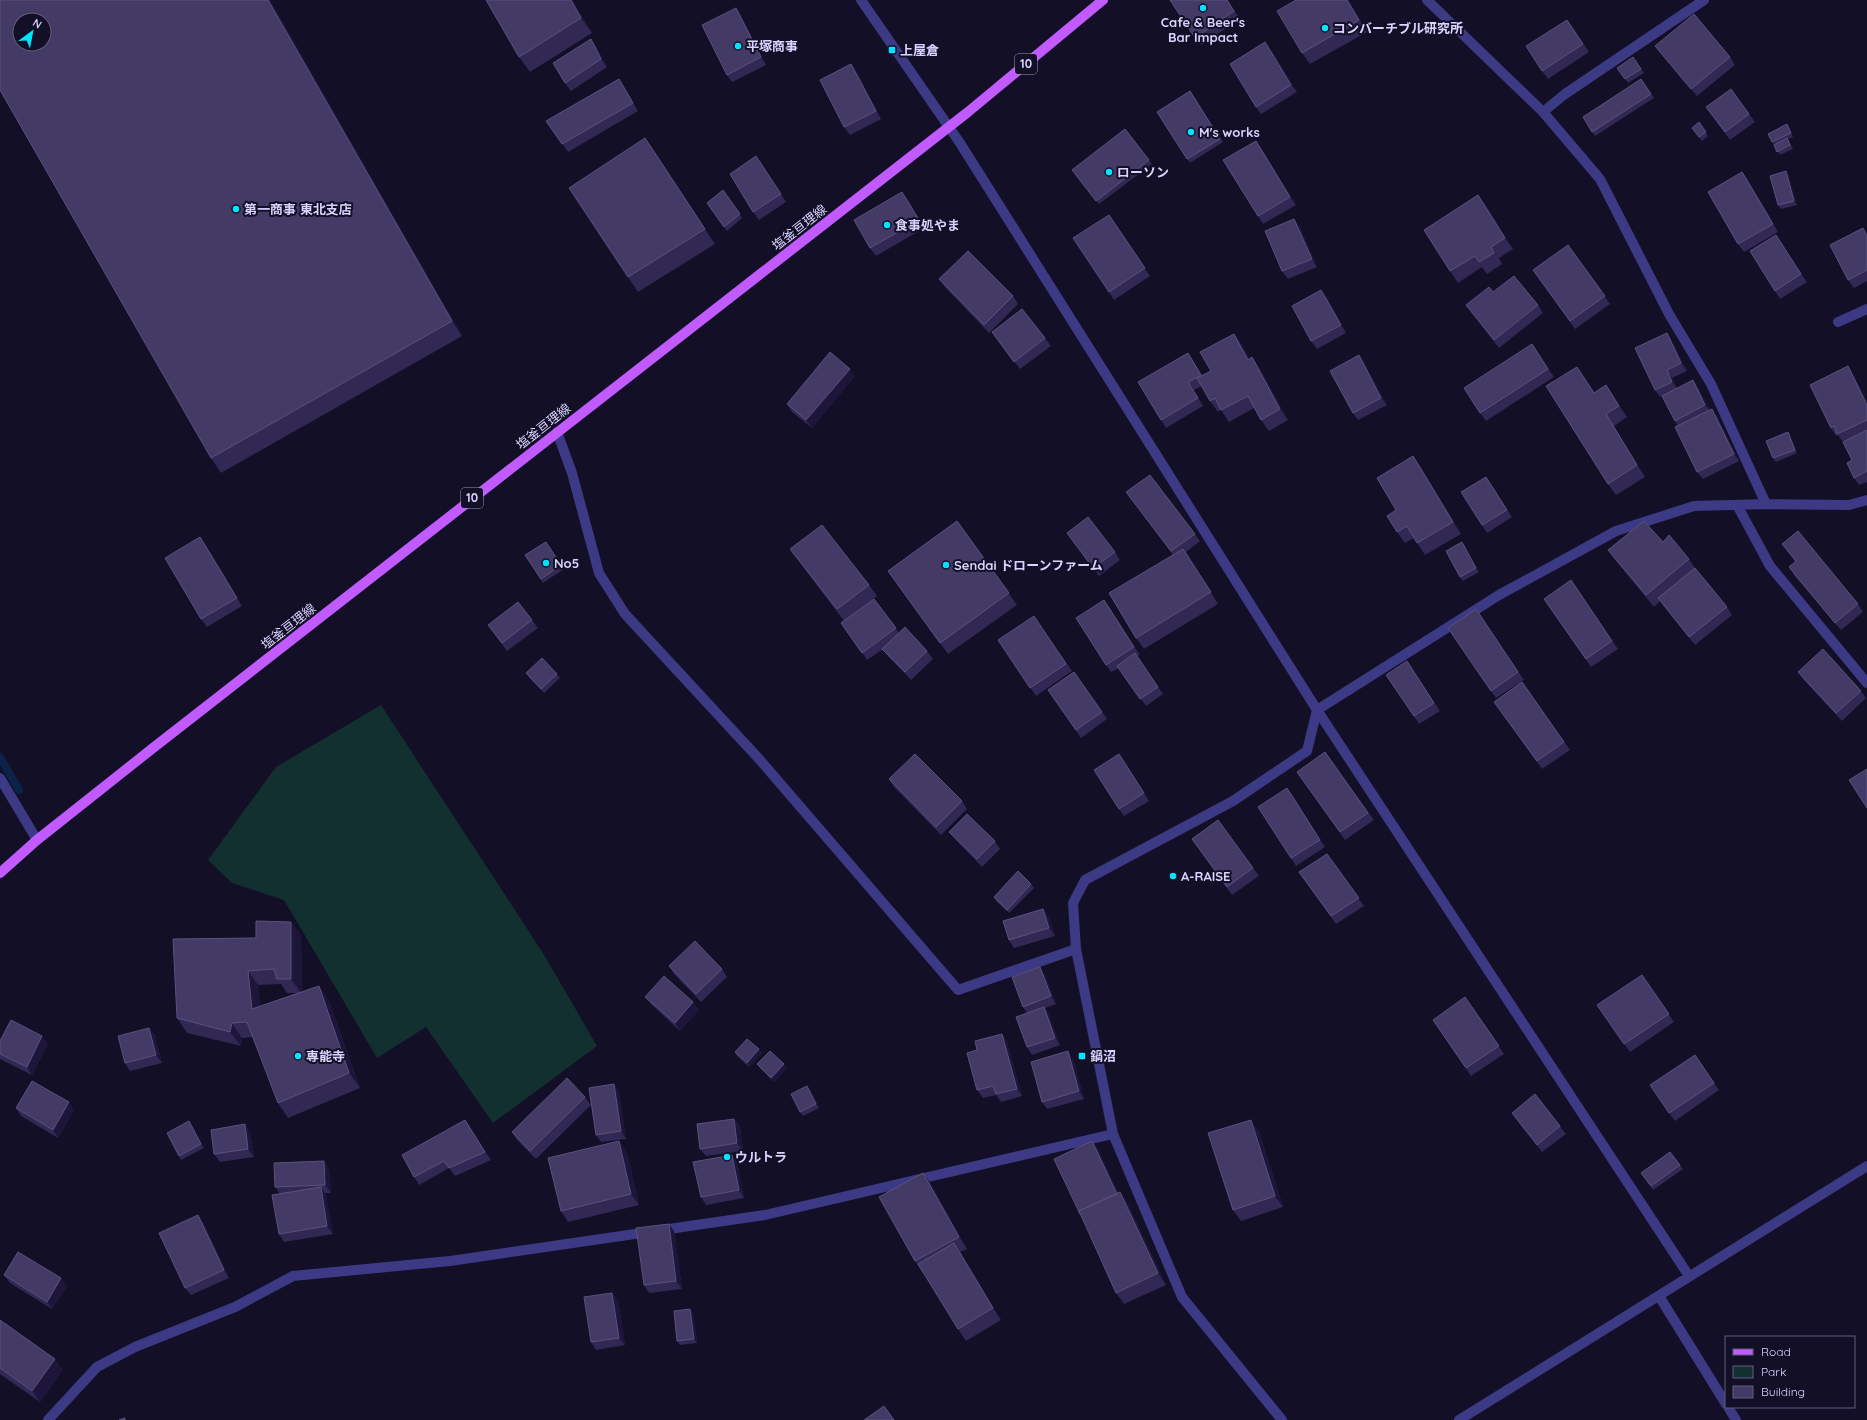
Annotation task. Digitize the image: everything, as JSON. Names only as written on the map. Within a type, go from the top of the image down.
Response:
[{"type":"main road","name":"塩釜亘理線","points":[[0,873],[38,840],[153,748],[948,127],[1102,0]]},
{"type":"street","points":[[861,0],[948,127],[1317,710],[1689,1276]]},
{"type":"street","points":[[1427,0],[1543,112],[1600,179],[1669,314],[1711,384],[1766,504]]},
{"type":"street","points":[[1543,112],[1565,94],[1704,0]]},
{"type":"street","points":[[1838,322],[1867,309]]},
{"type":"street","points":[[557,432],[572,473],[599,573],[625,614],[760,760],[958,990],[1076,949]]},
{"type":"street","points":[[1282,1420],[1182,1297],[1112,1134],[1076,949],[1073,903],[1085,880],[1233,800],[1307,751],[1317,710],[1499,595],[1616,531],[1694,506],[1766,504],[1849,505],[1867,500]]},
{"type":"street","points":[[1737,505],[1770,566],[1867,683]]},
{"type":"street","points":[[0,778],[38,840]]},
{"type":"street","points":[[48,1420],[97,1368],[135,1347],[235,1307],[293,1276],[450,1261],[765,1215],[1112,1134]]},
{"type":"street","points":[[1459,1420],[1867,1166]]},
{"type":"street","points":[[1659,1296],[1725,1402]]},
{"type":"street","points":[[1729,1408],[1736,1420]]},
{"type":"green space","points":[[381,705],[543,953],[597,1046],[493,1123],[426,1027],[377,1058],[284,900],[232,883],[208,860],[276,767]]},
{"type":"building","points":[[0,0],[268,0],[452,321],[211,458],[0,90]]},
{"type":"building","points":[[486,0],[571,0],[581,18],[519,57]]},
{"type":"building","points":[[1170,0],[1227,0],[1234,11],[1195,38]]},
{"type":"building","points":[[1296,0],[1347,0],[1359,20],[1302,53],[1277,11]]},
{"type":"building","points":[[736,8],[761,57],[727,75],[702,25]]},
{"type":"building","points":[[1694,14],[1730,57],[1691,89],[1655,46]]},
{"type":"building","points":[[1567,20],[1583,44],[1542,71],[1526,46]]},
{"type":"building","points":[[591,39],[601,59],[565,83],[553,63]]},
{"type":"building","points":[[1265,42],[1291,85],[1256,107],[1230,64]]},
{"type":"building","points":[[1633,57],[1641,69],[1625,79],[1617,68]]},
{"type":"building","points":[[851,64],[876,111],[844,127],[820,80]]},
{"type":"building","points":[[619,79],[633,103],[562,144],[546,121]]},
{"type":"building","points":[[1641,79],[1651,94],[1592,132],[1583,117]]},
{"type":"building","points":[[1731,89],[1749,114],[1725,132],[1706,107]]},
{"type":"building","points":[[1190,91],[1220,139],[1187,159],[1157,112]]},
{"type":"building","points":[[1699,122],[1706,132],[1699,137],[1692,128]]},
{"type":"building","points":[[1787,124],[1791,133],[1772,142],[1768,134]]},
{"type":"building","points":[[1125,129],[1149,160],[1096,201],[1072,170]]},
{"type":"building","points":[[645,138],[705,229],[628,277],[569,188]]},
{"type":"building","points":[[1787,138],[1790,145],[1777,152],[1774,145]]},
{"type":"building","points":[[1256,141],[1290,197],[1258,216],[1223,160]]},
{"type":"building","points":[[756,156],[781,194],[753,212],[730,174]]},
{"type":"building","points":[[1786,171],[1794,201],[1778,205],[1770,176]]},
{"type":"building","points":[[1742,172],[1773,224],[1738,244],[1708,192]]},
{"type":"building","points":[[723,190],[740,214],[724,227],[707,203]]},
{"type":"building","points":[[902,192],[919,220],[870,248],[854,220]]},
{"type":"building","points":[[1478,195],[1505,238],[1491,247],[1494,253],[1479,262],[1475,256],[1450,271],[1424,230]]},
{"type":"building","points":[[1109,215],[1145,268],[1109,292],[1073,238]]},
{"type":"building","points":[[1294,219],[1312,259],[1282,271],[1265,231]]},
{"type":"building","points":[[1863,228],[1867,236],[1867,270],[1848,280],[1830,245]]},
{"type":"building","points":[[1776,235],[1801,274],[1775,291],[1750,251]]},
{"type":"building","points":[[1568,245],[1605,296],[1570,321],[1533,270]]},
{"type":"building","points":[[968,251],[1013,296],[984,325],[939,279]]},
{"type":"building","points":[[1514,276],[1538,305],[1494,340],[1466,305],[1489,287],[1493,292]]},
{"type":"building","points":[[1321,290],[1341,325],[1311,341],[1292,306]]},
{"type":"building","points":[[1022,309],[1045,338],[1014,362],[992,332]]},
{"type":"building","points":[[1667,333],[1681,363],[1667,370],[1672,382],[1655,390],[1635,348]]},
{"type":"building","points":[[1234,334],[1248,360],[1252,357],[1280,409],[1261,420],[1248,396],[1221,410],[1215,398],[1210,401],[1197,378],[1211,371],[1200,352]]},
{"type":"building","points":[[1532,344],[1548,369],[1480,413],[1464,388]]},
{"type":"building","points":[[830,352],[850,369],[806,420],[787,404]]},
{"type":"building","points":[[1188,353],[1201,375],[1188,382],[1198,398],[1161,420],[1138,382]]},
{"type":"building","points":[[1359,355],[1381,398],[1353,413],[1330,371]]},
{"type":"building","points":[[1848,366],[1867,405],[1867,420],[1837,434],[1834,426],[1831,428],[1810,385]]},
{"type":"building","points":[[1577,367],[1594,393],[1606,385],[1619,406],[1606,414],[1637,465],[1608,484],[1546,386]]},
{"type":"building","points":[[1693,380],[1705,405],[1675,421],[1662,396]]},
{"type":"building","points":[[1712,409],[1734,454],[1697,472],[1675,427]]},
{"type":"building","points":[[1867,430],[1867,471],[1854,478],[1847,463],[1852,460],[1843,442]]},
{"type":"building","points":[[1788,432],[1795,450],[1773,458],[1766,441]]},
{"type":"building","points":[[1413,456],[1453,522],[1417,543],[1407,526],[1397,532],[1387,516],[1396,510],[1377,478]]},
{"type":"building","points":[[1150,475],[1195,534],[1171,551],[1126,492]]},
{"type":"building","points":[[1486,477],[1507,510],[1482,525],[1461,492]]},
{"type":"building","points":[[1088,517],[1115,552],[1093,568],[1067,533]]},
{"type":"building","points":[[957,521],[1009,593],[940,643],[888,571]]},
{"type":"building","points":[[1644,521],[1663,542],[1669,535],[1689,559],[1646,595],[1608,550]]},
{"type":"building","points":[[822,525],[869,585],[837,609],[790,549]]},
{"type":"building","points":[[1798,531],[1858,604],[1835,623],[1789,567],[1796,561],[1782,544]]},
{"type":"building","points":[[200,537],[237,598],[201,619],[165,558]]},
{"type":"building","points":[[546,542],[561,565],[541,579],[525,555]]},
{"type":"building","points":[[1462,542],[1476,568],[1460,577],[1446,551]]},
{"type":"building","points":[[1183,549],[1211,592],[1136,638],[1109,593]]},
{"type":"building","points":[[1695,568],[1727,607],[1689,637],[1658,598]]},
{"type":"building","points":[[1571,580],[1612,641],[1586,659],[1544,599]]},
{"type":"building","points":[[874,599],[896,628],[862,653],[841,623]]},
{"type":"building","points":[[1104,600],[1134,647],[1106,665],[1076,618]]},
{"type":"building","points":[[518,602],[532,620],[502,643],[488,625]]},
{"type":"building","points":[[1476,609],[1518,672],[1491,691],[1448,628]]},
{"type":"building","points":[[1034,616],[1066,664],[1030,688],[998,640]]},
{"type":"building","points":[[905,627],[927,651],[905,672],[882,649]]},
{"type":"building","points":[[1823,649],[1861,691],[1836,713],[1798,672]]},
{"type":"building","points":[[1135,653],[1158,687],[1140,699],[1117,666]]},
{"type":"building","points":[[542,658],[557,674],[541,689],[526,673]]},
{"type":"building","points":[[1407,661],[1434,703],[1414,716],[1386,675]]},
{"type":"building","points":[[1074,672],[1102,712],[1076,730],[1048,690]]},
{"type":"building","points":[[1522,682],[1564,742],[1537,761],[1494,702]]},
{"type":"building","points":[[1325,752],[1368,813],[1340,832],[1297,772]]},
{"type":"building","points":[[915,754],[962,801],[936,827],[889,779]]},
{"type":"building","points":[[1119,754],[1144,793],[1119,809],[1094,770]]},
{"type":"building","points":[[1867,769],[1867,808],[1849,780]]},
{"type":"building","points":[[1287,788],[1320,840],[1291,858],[1258,807]]},
{"type":"building","points":[[967,814],[995,841],[977,859],[949,832]]},
{"type":"building","points":[[1218,820],[1253,868],[1227,887],[1192,839]]},
{"type":"building","points":[[1327,854],[1359,898],[1331,916],[1299,872]]},
{"type":"building","points":[[1018,871],[1031,884],[1007,910],[994,897]]},
{"type":"building","points":[[1043,909],[1049,928],[1009,940],[1003,921]]},
{"type":"building","points":[[256,921],[291,922],[291,979],[277,979],[274,969],[248,971],[252,1009],[319,986],[349,1073],[278,1103],[247,1022],[232,1023],[230,1032],[177,1018],[173,939],[256,938]]},
{"type":"building","points":[[695,941],[722,969],[696,994],[669,966]]},
{"type":"building","points":[[1040,967],[1051,996],[1023,1007],[1012,977]]},
{"type":"building","points":[[1642,975],[1669,1014],[1624,1044],[1597,1005]]},
{"type":"building","points":[[664,976],[693,1002],[675,1023],[645,997]]},
{"type":"building","points":[[1465,997],[1499,1046],[1466,1068],[1433,1020]]},
{"type":"building","points":[[1044,1007],[1055,1038],[1027,1047],[1016,1017]]},
{"type":"building","points":[[11,1020],[42,1036],[27,1067],[0,1054],[0,1041]]},
{"type":"building","points":[[149,1028],[156,1055],[125,1063],[118,1036]]},
{"type":"building","points":[[1002,1034],[1017,1089],[996,1094],[993,1086],[977,1090],[967,1053],[977,1050],[975,1041]]},
{"type":"building","points":[[747,1039],[759,1049],[747,1063],[735,1052]]},
{"type":"building","points":[[770,1051],[784,1064],[771,1078],[757,1064]]},
{"type":"building","points":[[1068,1051],[1079,1091],[1042,1102],[1031,1062]]},
{"type":"building","points":[[1695,1055],[1714,1083],[1669,1113],[1650,1085]]},
{"type":"building","points":[[567,1078],[585,1097],[530,1151],[512,1132]]},
{"type":"building","points":[[32,1081],[69,1102],[53,1130],[16,1108]]},
{"type":"building","points":[[614,1084],[621,1131],[596,1135],[589,1088]]},
{"type":"building","points":[[807,1086],[816,1104],[800,1112],[791,1094]]},
{"type":"building","points":[[1535,1094],[1560,1126],[1537,1145],[1512,1113]]},
{"type":"building","points":[[734,1119],[737,1143],[700,1149],[697,1124]]},
{"type":"building","points":[[465,1120],[485,1152],[449,1168],[444,1161],[414,1177],[402,1155]]},
{"type":"building","points":[[1251,1120],[1275,1196],[1233,1210],[1208,1133]]},
{"type":"building","points":[[189,1121],[201,1144],[179,1156],[167,1133]]},
{"type":"building","points":[[245,1124],[248,1149],[214,1154],[211,1130]]},
{"type":"building","points":[[619,1141],[631,1194],[561,1211],[548,1158]]},
{"type":"building","points":[[1092,1141],[1117,1194],[1079,1211],[1080,1214],[1054,1159]]},
{"type":"building","points":[[1670,1152],[1680,1165],[1651,1186],[1641,1173]]},
{"type":"building","points":[[732,1155],[739,1190],[701,1197],[693,1162]]},
{"type":"building","points":[[324,1161],[325,1185],[275,1187],[274,1163]]},
{"type":"building","points":[[923,1173],[959,1237],[915,1261],[879,1197]]},
{"type":"building","points":[[321,1187],[327,1226],[279,1234],[272,1195]]},
{"type":"building","points":[[1120,1192],[1158,1273],[1116,1293],[1079,1211]]},
{"type":"building","points":[[198,1215],[224,1270],[185,1288],[159,1233]]},
{"type":"building","points":[[669,1224],[676,1281],[644,1285],[636,1228]]},
{"type":"building","points":[[954,1243],[993,1308],[958,1329],[918,1264]]},
{"type":"building","points":[[18,1252],[61,1278],[47,1302],[4,1275]]},
{"type":"building","points":[[612,1293],[619,1338],[591,1342],[584,1297]]},
{"type":"building","points":[[690,1309],[694,1339],[677,1341],[674,1311]]},
{"type":"building","points":[[0,1320],[55,1359],[32,1391],[0,1368]]},
{"type":"building","points":[[884,1406],[894,1420],[864,1420]]},
{"type":"waterway","points":[[0,757],[19,790]]},
{"type":"place","name":"Cafe & Beer's Bar Impact","points":[[1203,8]]},
{"type":"place","name":"コンバーチブル研究所","points":[[1325,28]]},
{"type":"place","name":"平塚商事","points":[[738,46]]},
{"type":"place","name":"上屋倉","points":[[892,50]]},
{"type":"place","name":"M's works","points":[[1191,132]]},
{"type":"place","name":"ローソン","points":[[1109,172]]},
{"type":"place","name":"第一商事 東北支店","points":[[236,209]]},
{"type":"place","name":"食事処やま","points":[[887,225]]},
{"type":"place","name":"No5","points":[[546,563]]},
{"type":"place","name":"Sendai ドローンファーム","points":[[946,565]]},
{"type":"place","name":"A-RAISE","points":[[1173,876]]},
{"type":"place","name":"専能寺","points":[[298,1056]]},
{"type":"place","name":"鍋沼","points":[[1082,1056]]},
{"type":"place","name":"ウルトラ","points":[[727,1157]]}]
